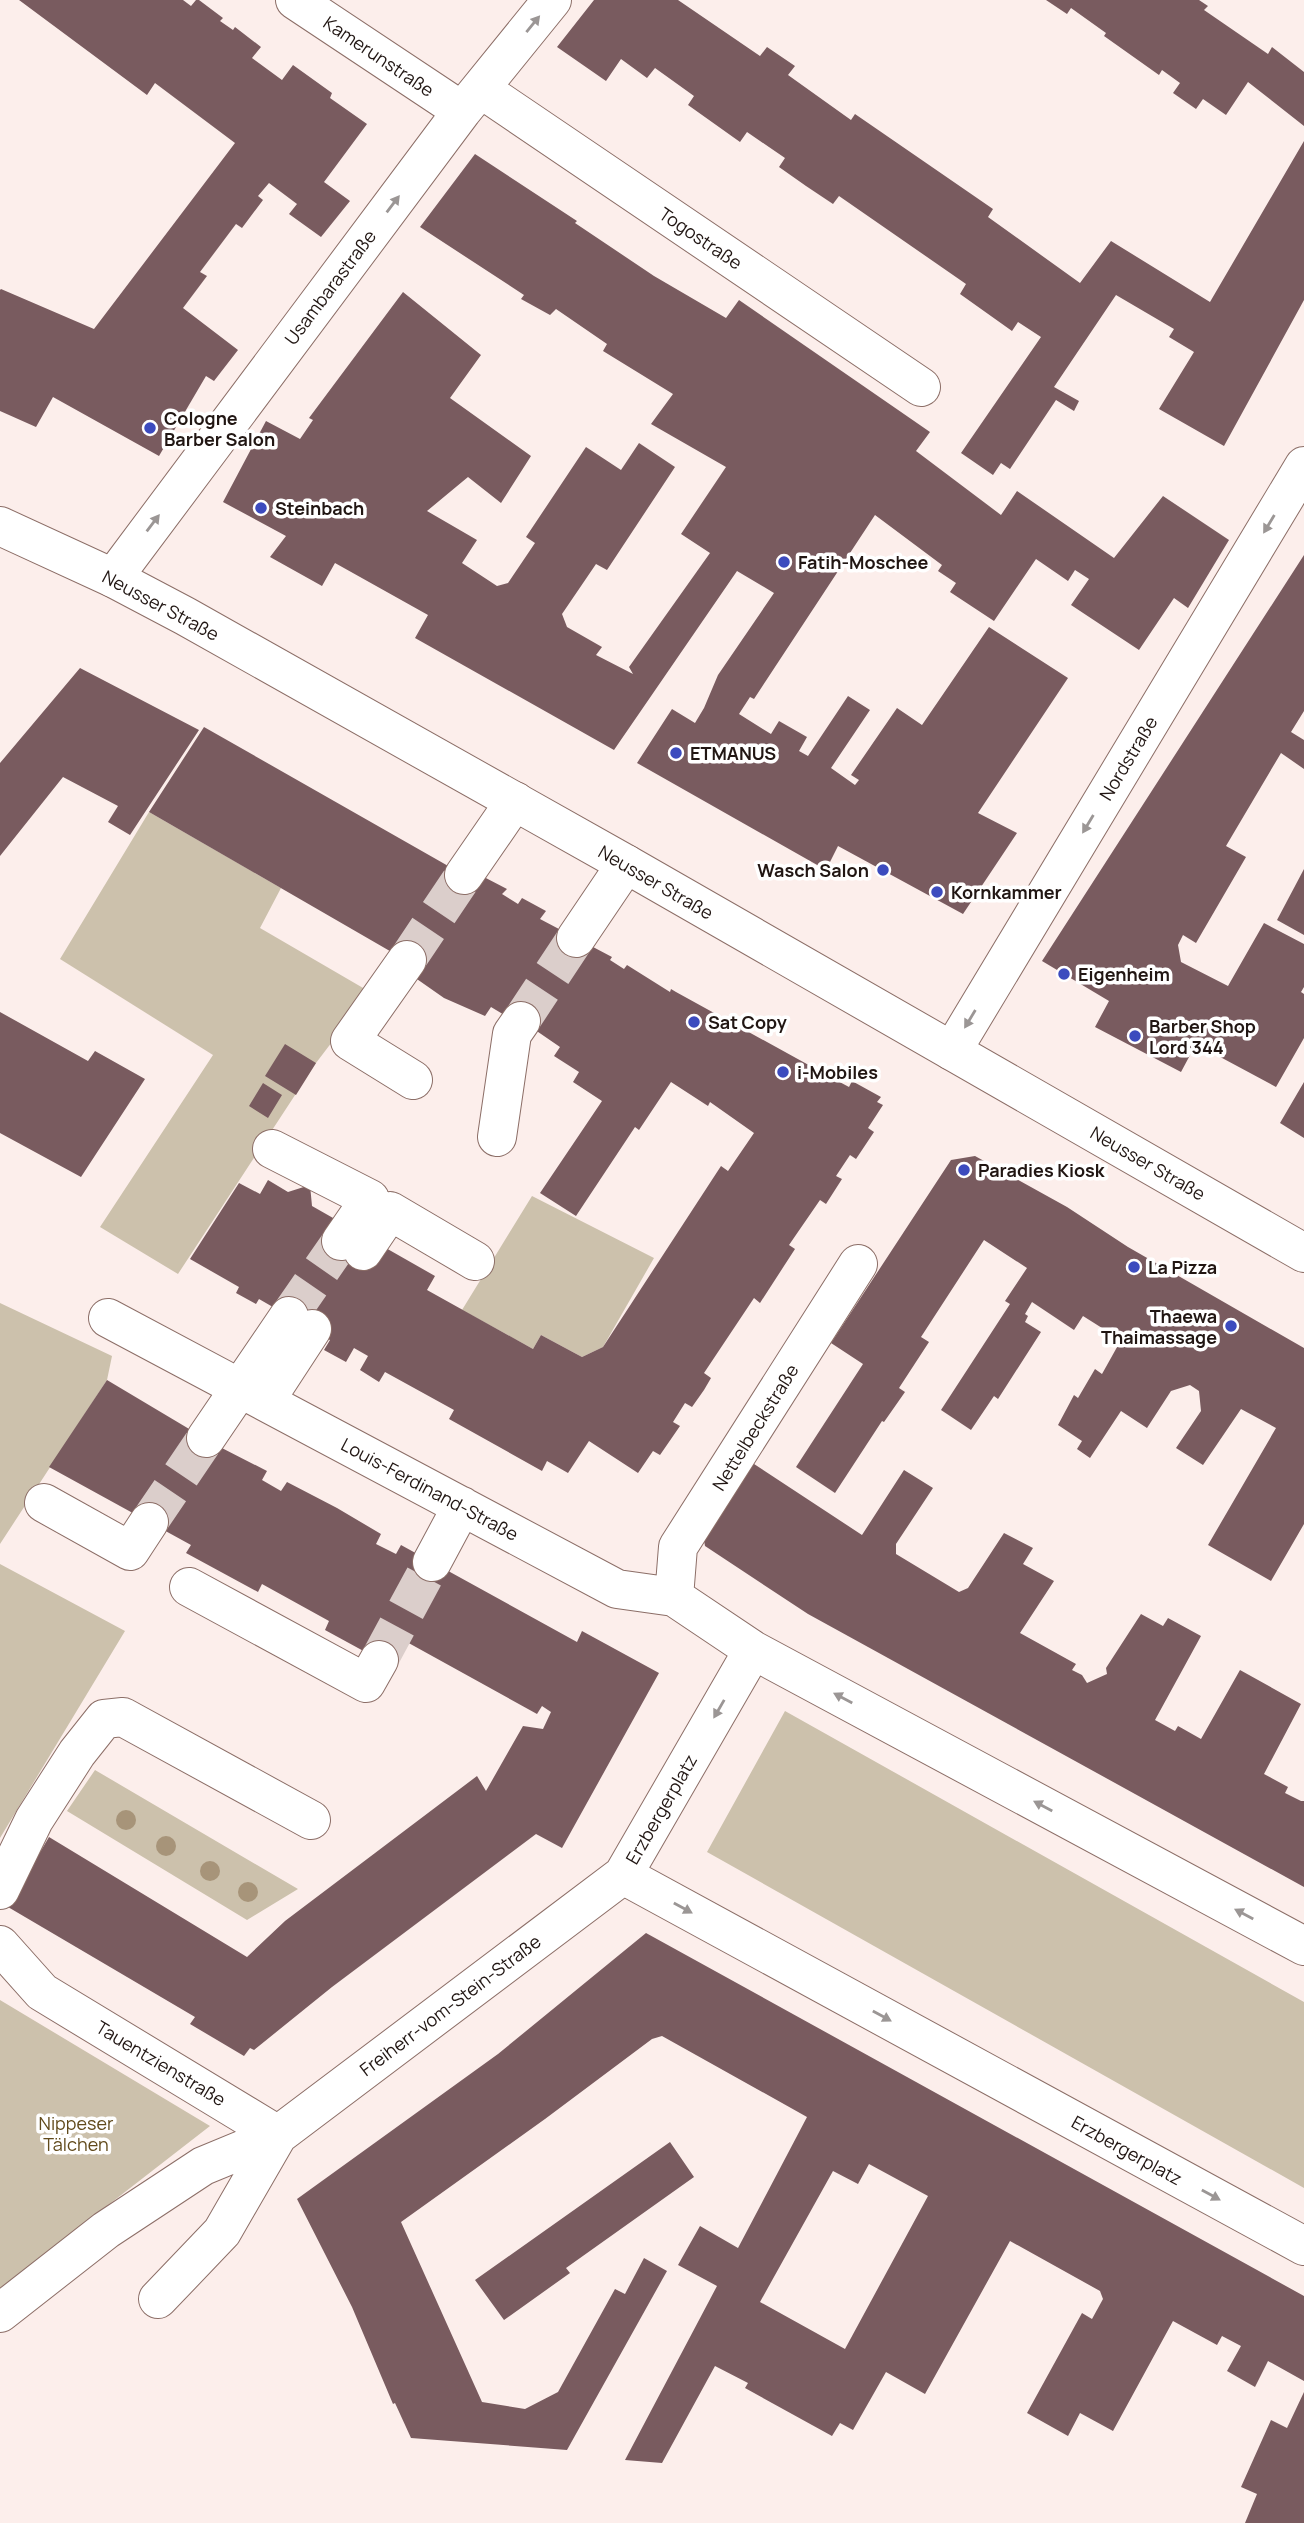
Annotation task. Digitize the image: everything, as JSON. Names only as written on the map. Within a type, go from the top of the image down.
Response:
[{"type":"street","name":"Kamerunstraße","points":[[295,0],[471,100]]},
{"type":"street","name":"Usambarastraße","points":[[113,578],[471,100],[552,0]]},
{"type":"street","name":"Togostraße","points":[[471,100],[921,387]]},
{"type":"street","name":"Nordstraße","points":[[952,1051],[1304,466]]},
{"type":"street","name":"Neusser Straße","points":[[0,526],[113,578],[515,801],[1304,1253]]},
{"type":"street","points":[[464,875],[515,801]]},
{"type":"street","points":[[576,938],[626,864]]},
{"type":"street","points":[[407,960],[349,1041],[412,1080]]},
{"type":"street","points":[[497,1137],[512,1034],[521,1021]]},
{"type":"street","points":[[272,1149],[370,1199],[351,1247],[390,1210],[475,1261]]},
{"type":"street","name":"Nettelbeckstraße","points":[[674,1597],[678,1547],[858,1264]]},
{"type":"street","name":"Louis-Ferdinand-Straße","points":[[108,1318],[617,1589],[674,1597],[753,1650]]},
{"type":"street","points":[[206,1438],[252,1394],[300,1323]]},
{"type":"street","points":[[44,1503],[130,1551],[149,1522]]},
{"type":"street","points":[[432,1562],[462,1506]]},
{"type":"street","points":[[189,1587],[366,1684],[379,1660]]},
{"type":"street","points":[[753,1650],[1304,1946]]},
{"type":"street","name":"Erzbergerplatz","points":[[753,1650],[622,1875],[1304,2246]]},
{"type":"street","points":[[0,1890],[34,1820],[77,1753],[104,1719],[124,1717],[311,1820]]},
{"type":"street","name":"Freiherr-vom-Stein-Straße","points":[[278,2135],[622,1875]]},
{"type":"street","name":"Tauentzienstraße","points":[[0,1945],[42,1992],[278,2135]]},
{"type":"street","points":[[158,2299],[222,2232],[278,2135]]},
{"type":"street","points":[[0,2313],[106,2231],[203,2166],[278,2135]]},
{"type":"green space","points":[[149,812],[281,888],[260,928],[370,992],[316,1063],[178,1274],[100,1227],[213,1055],[60,959]]},
{"type":"green space","points":[[532,1196],[654,1258],[603,1347],[582,1357],[541,1335],[533,1349],[462,1310]]},
{"type":"green space","points":[[0,1303],[112,1356],[107,1380],[0,1544]]},
{"type":"green space","points":[[0,1564],[125,1631],[0,1838]]},
{"type":"green space","points":[[785,1711],[1304,2002],[1304,2188],[707,1852]]},
{"type":"green space","points":[[95,1770],[298,1889],[247,1920],[67,1811]]},
{"type":"green space","name":"Nippeser Tälchen","points":[[0,2000],[210,2126],[0,2289]]},
{"type":"building","points":[[19,0],[183,0],[191,6],[199,0],[223,18],[220,21],[233,30],[235,27],[261,47],[252,58],[282,80],[293,65],[332,93],[330,98],[367,124],[324,182],[350,201],[321,237],[289,214],[297,204],[269,183],[258,196],[263,200],[242,228],[236,224],[200,272],[207,276],[183,308],[238,350],[214,381],[206,376],[159,456],[53,397],[36,427],[0,411],[0,290],[94,329],[235,143],[155,83],[147,95]]},
{"type":"building","points":[[594,0],[678,0],[760,56],[767,47],[795,66],[788,75],[851,120],[855,114],[993,209],[988,217],[1080,283],[1111,241],[1210,302],[1304,141],[1304,300],[1224,446],[1159,409],[1194,352],[1169,337],[1174,329],[1116,295],[1054,387],[1079,401],[1074,411],[1056,400],[1010,469],[1001,463],[993,475],[961,453],[1041,337],[1018,322],[1012,331],[960,294],[966,284],[839,196],[833,204],[806,186],[779,167],[785,158],[747,132],[740,142],[688,105],[694,96],[655,68],[647,78],[621,59],[606,81],[557,47]]},
{"type":"building","points":[[1046,0],[1199,0],[1208,6],[1204,10],[1268,54],[1272,47],[1304,72],[1304,126],[1248,82],[1226,115],[1203,99],[1196,109],[1173,93],[1180,83],[1162,70],[1159,75],[1104,36],[1106,33],[1071,8],[1067,14]]},
{"type":"building","points":[[475,154],[654,276],[726,318],[739,300],[930,432],[916,451],[1001,515],[1017,491],[1114,558],[1163,496],[1229,540],[1188,608],[1174,598],[1139,650],[1071,605],[1089,579],[1075,570],[1068,581],[1036,559],[994,621],[950,592],[956,583],[938,571],[942,565],[875,515],[754,699],[750,697],[739,714],[771,734],[779,721],[807,737],[799,751],[808,756],[848,696],[870,710],[831,768],[855,785],[859,780],[851,775],[897,708],[922,725],[989,627],[1068,678],[978,813],[1017,833],[963,914],[838,846],[826,870],[637,763],[672,709],[695,723],[718,675],[774,593],[737,571],[614,750],[415,638],[428,615],[335,563],[322,586],[270,557],[286,536],[223,502],[266,421],[300,439],[313,420],[309,418],[403,292],[481,355],[450,398],[531,456],[501,503],[468,477],[427,511],[477,540],[462,563],[497,586],[508,583],[535,543],[526,537],[586,447],[621,470],[639,443],[675,467],[607,570],[596,564],[562,614],[567,627],[602,647],[596,655],[633,674],[629,667],[710,553],[681,534],[726,467],[651,424],[673,394],[603,351],[607,344],[556,309],[550,315],[521,299],[524,295],[420,227]]},
{"type":"building","points":[[1304,555],[1304,711],[1291,732],[1304,740],[1304,769],[1281,753],[1226,846],[1246,857],[1196,943],[1183,935],[1178,945],[1181,962],[1228,986],[1264,923],[1304,944],[1304,987],[1301,992],[1304,994],[1304,1038],[1276,1087],[1196,1044],[1181,1072],[1095,1027],[1109,1001],[1042,961]]},
{"type":"building","points":[[80,668],[199,730],[130,835],[108,822],[118,806],[63,777],[0,856],[0,763]]},
{"type":"building","points":[[204,727],[464,875],[482,876],[507,889],[502,894],[518,904],[522,898],[546,911],[540,919],[612,957],[610,960],[624,969],[627,965],[670,992],[671,989],[849,1087],[852,1081],[881,1097],[877,1102],[883,1105],[868,1128],[874,1132],[856,1159],[850,1155],[836,1176],[842,1179],[826,1204],[820,1200],[789,1245],[795,1249],[760,1303],[754,1298],[704,1373],[711,1378],[692,1407],[685,1403],[673,1422],[680,1426],[660,1455],[653,1451],[638,1473],[589,1441],[568,1473],[547,1461],[542,1471],[449,1419],[454,1410],[385,1372],[379,1382],[360,1370],[368,1356],[354,1348],[346,1362],[324,1350],[330,1340],[259,1299],[256,1304],[236,1293],[239,1287],[190,1259],[239,1183],[260,1194],[268,1180],[288,1192],[310,1185],[312,1206],[435,1276],[427,1290],[533,1349],[541,1335],[582,1357],[603,1347],[721,1166],[728,1171],[754,1133],[710,1102],[708,1106],[671,1082],[639,1130],[635,1127],[576,1216],[540,1193],[602,1101],[573,1082],[579,1072],[554,1056],[560,1047],[509,1012],[506,1016],[491,1007],[485,1016],[444,998],[414,977],[395,954],[149,812]]},
{"type":"building","points":[[1304,869],[1304,935],[1277,920]]},
{"type":"building","points":[[0,1012],[88,1061],[95,1051],[145,1079],[81,1177],[0,1133]]},
{"type":"building","points":[[285,1044],[316,1063],[296,1095],[265,1076]]},
{"type":"building","points":[[1304,1082],[1304,1138],[1280,1123]]},
{"type":"building","points":[[263,1083],[282,1095],[268,1118],[249,1106]]},
{"type":"building","points":[[975,1156],[1067,1207],[1128,1247],[1304,1348],[1304,1524],[1271,1581],[1208,1545],[1276,1428],[1241,1409],[1203,1465],[1176,1448],[1201,1411],[1199,1391],[1190,1385],[1171,1391],[1147,1428],[1121,1411],[1090,1458],[1077,1449],[1082,1441],[1058,1425],[1074,1395],[1078,1398],[1095,1369],[1102,1374],[1121,1340],[1083,1316],[1074,1330],[1032,1302],[1025,1314],[1028,1316],[1025,1322],[1041,1332],[998,1399],[994,1396],[971,1430],[941,1410],[1010,1304],[1005,1301],[1027,1268],[984,1240],[921,1337],[929,1342],[899,1388],[905,1392],[884,1422],[882,1421],[835,1493],[796,1467],[863,1364],[831,1343],[951,1160]]},
{"type":"building","points":[[107,1380],[216,1445],[267,1471],[262,1480],[281,1491],[287,1482],[381,1534],[376,1544],[396,1554],[401,1545],[577,1642],[582,1631],[659,1673],[562,1848],[536,1834],[332,1987],[254,2050],[250,2048],[244,2056],[190,2024],[195,2017],[8,1907],[49,1837],[247,1957],[285,1921],[477,1776],[486,1791],[523,1726],[543,1729],[551,1712],[542,1706],[537,1714],[405,1641],[391,1666],[325,1630],[329,1621],[262,1584],[258,1592],[186,1553],[191,1545],[49,1467]]},
{"type":"building","points":[[751,1462],[862,1535],[904,1470],[933,1488],[896,1544],[896,1554],[959,1592],[968,1588],[1004,1533],[1033,1548],[1023,1564],[1054,1581],[1020,1633],[1076,1664],[1072,1670],[1082,1675],[1087,1683],[1107,1674],[1106,1668],[1141,1614],[1163,1626],[1168,1618],[1201,1636],[1155,1720],[1175,1731],[1178,1726],[1201,1739],[1240,1670],[1301,1704],[1264,1774],[1288,1787],[1285,1793],[1304,1801],[1304,1887],[808,1614],[705,1546],[703,1535]]},
{"type":"building","points":[[646,1933],[1304,2296],[1304,2381],[1268,2361],[1255,2387],[1227,2371],[1241,2346],[1222,2336],[1217,2345],[1173,2321],[1113,2431],[1080,2413],[1068,2436],[1027,2413],[1082,2313],[1092,2319],[1103,2299],[1100,2291],[1010,2241],[925,2394],[886,2372],[853,2430],[840,2423],[832,2436],[745,2388],[748,2383],[715,2366],[662,2463],[625,2460],[717,2286],[678,2265],[700,2226],[738,2248],[807,2117],[662,2036],[652,2039],[401,2222],[482,2402],[525,2409],[558,2392],[615,2289],[625,2294],[644,2258],[667,2271],[567,2450],[411,2438],[395,2403],[393,2404],[352,2307],[297,2199],[498,2054]],"holes":[[[869,2164],[928,2196],[845,2349],[760,2302],[833,2171],[858,2184]]]},
{"type":"building","points":[[670,2142],[694,2177],[566,2268],[570,2273],[504,2320],[475,2280]]},
{"type":"building","points":[[1304,2392],[1304,2523],[1245,2523],[1257,2494],[1241,2487],[1271,2420],[1287,2428]]},
{"type":"tunnel","points":[[407,960],[464,875]]},
{"type":"tunnel","points":[[521,1021],[576,938]]},
{"type":"tunnel","points":[[289,1316],[341,1241]]},
{"type":"tunnel","points":[[149,1522],[206,1438]]},
{"type":"tunnel","points":[[379,1660],[432,1562]]},
{"type":"place","name":"Cologne Barber Salon","points":[[150,428]]},
{"type":"place","name":"Steinbach","points":[[261,508]]},
{"type":"place","name":"Fatih-Moschee","points":[[784,562]]},
{"type":"place","name":"ETMANUS","points":[[676,753]]},
{"type":"place","name":"Wasch Salon","points":[[883,870]]},
{"type":"place","name":"Kornkammer","points":[[937,892]]},
{"type":"place","name":"Eigenheim","points":[[1064,974]]},
{"type":"place","name":"Sat Copy","points":[[694,1022]]},
{"type":"place","name":"Barber Shop Lord 344","points":[[1135,1036]]},
{"type":"place","name":"i-Mobiles","points":[[783,1072]]},
{"type":"place","name":"Paradies Kiosk","points":[[964,1170]]},
{"type":"place","name":"La Pizza","points":[[1134,1267]]},
{"type":"place","name":"Thaewa Thaimassage","points":[[1231,1326]]}]
